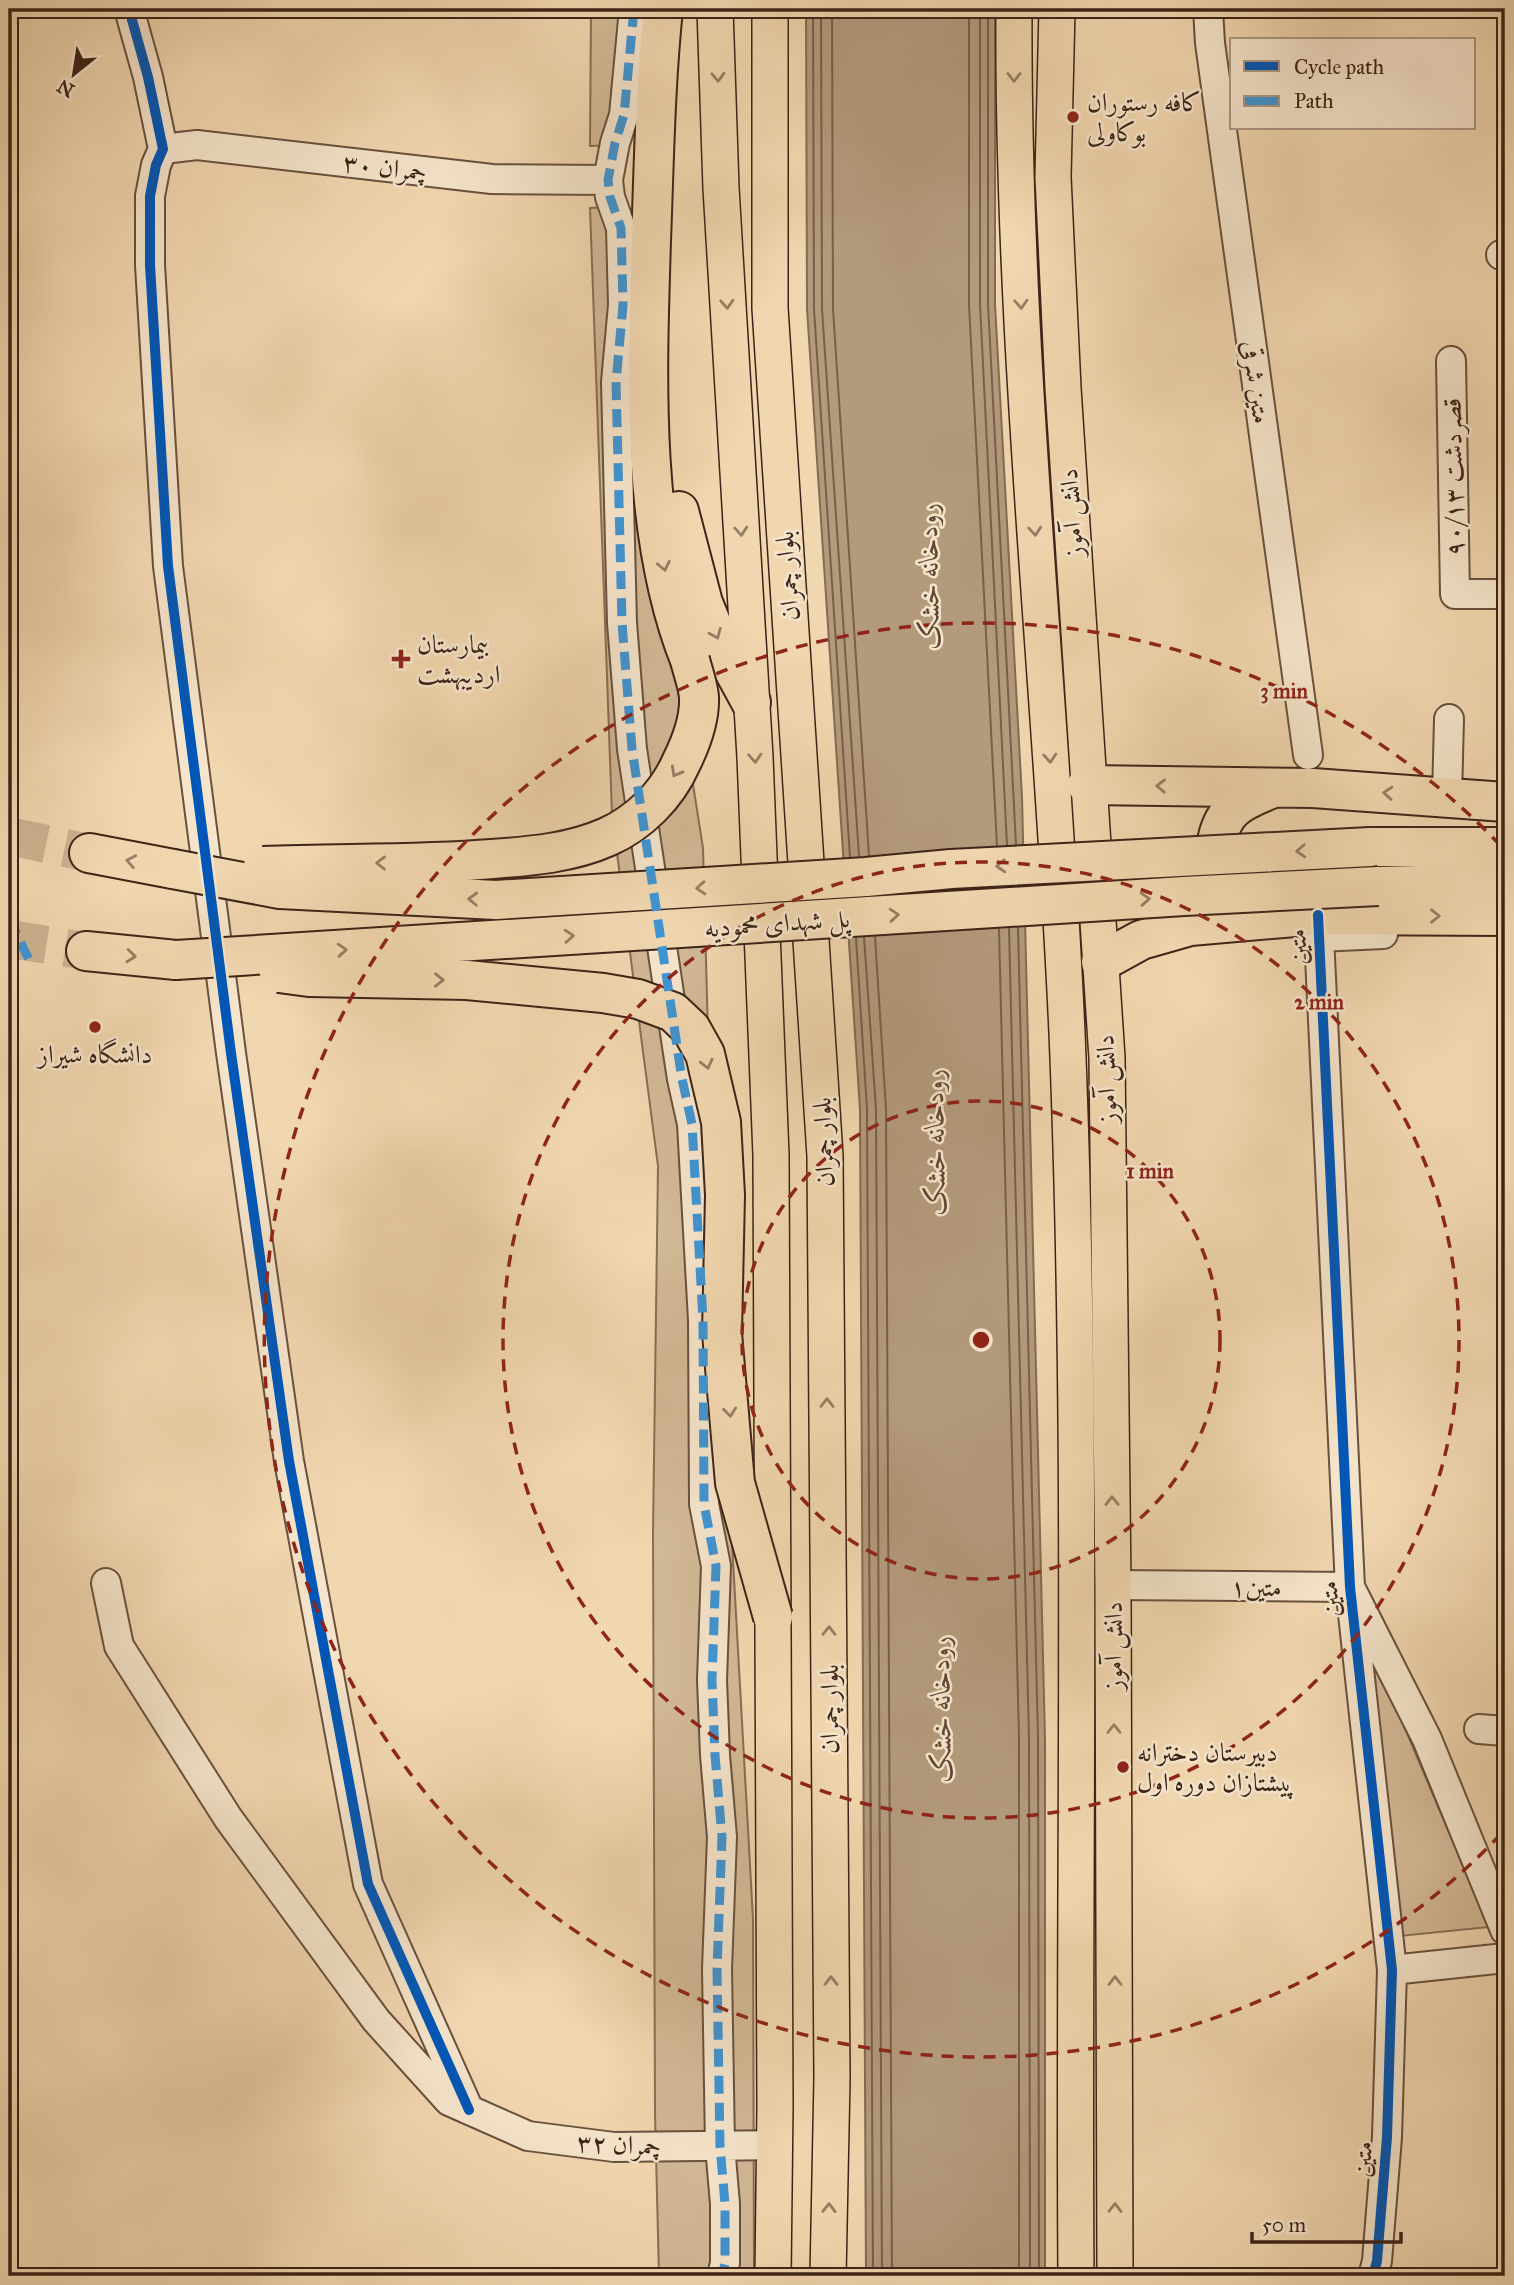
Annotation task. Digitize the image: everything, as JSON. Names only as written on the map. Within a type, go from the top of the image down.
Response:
[{"type":"highway","points":[[89,853],[173,869],[345,863],[442,863],[534,856],[569,850],[607,837],[646,812],[663,793],[693,736],[699,697],[690,660],[680,635],[661,550],[651,457],[649,354],[658,51],[663,9]]},
{"type":"highway","points":[[649,404],[666,455],[703,603],[721,647],[751,702]]},
{"type":"highway","points":[[1087,785],[1275,787],[1505,802]]},
{"type":"highway","points":[[1275,787],[1244,802],[1228,814],[1218,832],[1217,865],[1227,882],[1251,905],[1309,923]]},
{"type":"highway","name":"پل شهدای محمودیه","points":[[173,869],[280,889],[496,900],[1021,865],[1370,847],[1505,847]]},
{"type":"highway","name":"پل شهدای محمودیه","points":[[176,960],[1184,896],[1378,886],[1505,883]]},
{"type":"highway","points":[[1101,962],[1141,940],[1190,926],[1505,916]]},
{"type":"highway","points":[[86,951],[309,977],[467,981],[603,993],[638,999],[673,1012],[691,1029],[705,1054],[721,1122],[725,1195],[722,1333],[735,1483],[773,1617]]},
{"type":"main road","name":"بلوار چمران","points":[[715,9],[728,317],[751,702],[771,1155],[774,2276]]},
{"type":"main road","name":"بلوار چمران","points":[[770,9],[770,308],[825,1156],[832,2078],[828,2276]]},
{"type":"main road","name":"دانش آموز","points":[[1014,9],[1016,225],[1067,1032],[1076,1536],[1076,2276]]},
{"type":"main road","name":"دانش آموز","points":[[1056,9],[1053,177],[1063,388],[1107,1058],[1113,1585],[1115,2276]]},
{"type":"street","points":[[130,9],[163,149],[156,165],[150,196],[150,265],[168,566],[230,1053],[289,1461],[368,1884],[469,2110]]},
{"type":"street","points":[[634,9],[624,115],[608,180],[610,197],[621,228],[623,305],[617,409],[622,623],[632,750],[682,1079],[692,1124],[703,1320],[704,1504],[716,1566],[712,1680],[722,1837],[717,1969],[720,2146],[725,2204],[725,2263],[722,2276]]},
{"type":"street","name":"متین شرقی","points":[[1208,9],[1210,43],[1308,755]]},
{"type":"street","points":[[608,180],[629,166],[643,148],[648,135],[658,51]]},
{"type":"street","name":"۳۰ چمران","points":[[163,149],[197,145],[492,179],[608,180]]},
{"type":"street","points":[[608,180],[627,195],[638,219],[646,289],[649,354]]},
{"type":"street","name":"۹۰/۱۳ قصردشت","points":[[1451,361],[1455,594],[1505,594]]},
{"type":"street","points":[[1447,797],[1449,719]]},
{"type":"street","points":[[1309,923],[1383,934]]},
{"type":"street","name":"متین","points":[[1309,923],[1350,1587],[1392,1970],[1387,2137],[1377,2261],[1373,2276]]},
{"type":"street","name":"۳۲ چمران","points":[[106,1583],[119,1646],[228,1818],[376,2020],[449,2101],[528,2136],[614,2147],[775,2145]]},
{"type":"street","name":"متین۱","points":[[1113,1585],[1350,1587]]},
{"type":"street","points":[[1350,1587],[1427,1739],[1505,1930]]},
{"type":"street","points":[[1392,1970],[1505,1958]]},
{"type":"shaded area","points":[[591,9],[649,9],[639,123],[627,145],[590,146]]},
{"type":"shaded area","points":[[622,206],[676,676],[703,848],[712,1184],[753,1919],[754,2276],[659,2276],[655,2113],[653,1533],[658,1166],[612,815],[590,208]]},
{"type":"shaded area","points":[[1362,1627],[1489,1927],[1400,1936]]},
{"type":"water","name":"رودخانه خشک","points":[[806,9],[995,9],[995,304],[1022,797],[1045,1738],[1045,2276],[866,2276],[860,1109],[807,309]]},
{"type":"tunnel","points":[[9,836],[89,853]]},
{"type":"tunnel","points":[[9,939],[86,951]]},
{"type":"marked path","points":[[634,9],[624,115],[608,180],[610,197],[621,228],[623,305],[616,382],[622,623],[632,749],[682,1079],[692,1124],[703,1320],[704,1504],[716,1566],[712,1680],[722,1837],[717,1969],[720,2146],[725,2204],[725,2263],[722,2276]]},
{"type":"marked path","points":[[9,918],[32,966]]},
{"type":"cycle path","points":[[129,9],[148,77],[163,149],[156,165],[150,196],[150,265],[168,566],[231,1053],[289,1461],[368,1884],[469,2110]]},
{"type":"cycle path","points":[[1318,915],[1350,1587],[1392,1970],[1387,2137],[1377,2261],[1373,2276]]},
{"type":"place","name":"کافه رستوران بوکاولی","points":[[1073,117]]},
{"type":"place","name":"بیمارستان اردیبهشت","points":[[401,659]]},
{"type":"place","name":"دانشگاه شیراز","points":[[95,1027]]},
{"type":"place","name":"دبیرستان دخترانه پیشتازان دوره اول","points":[[1123,1767]]}]
